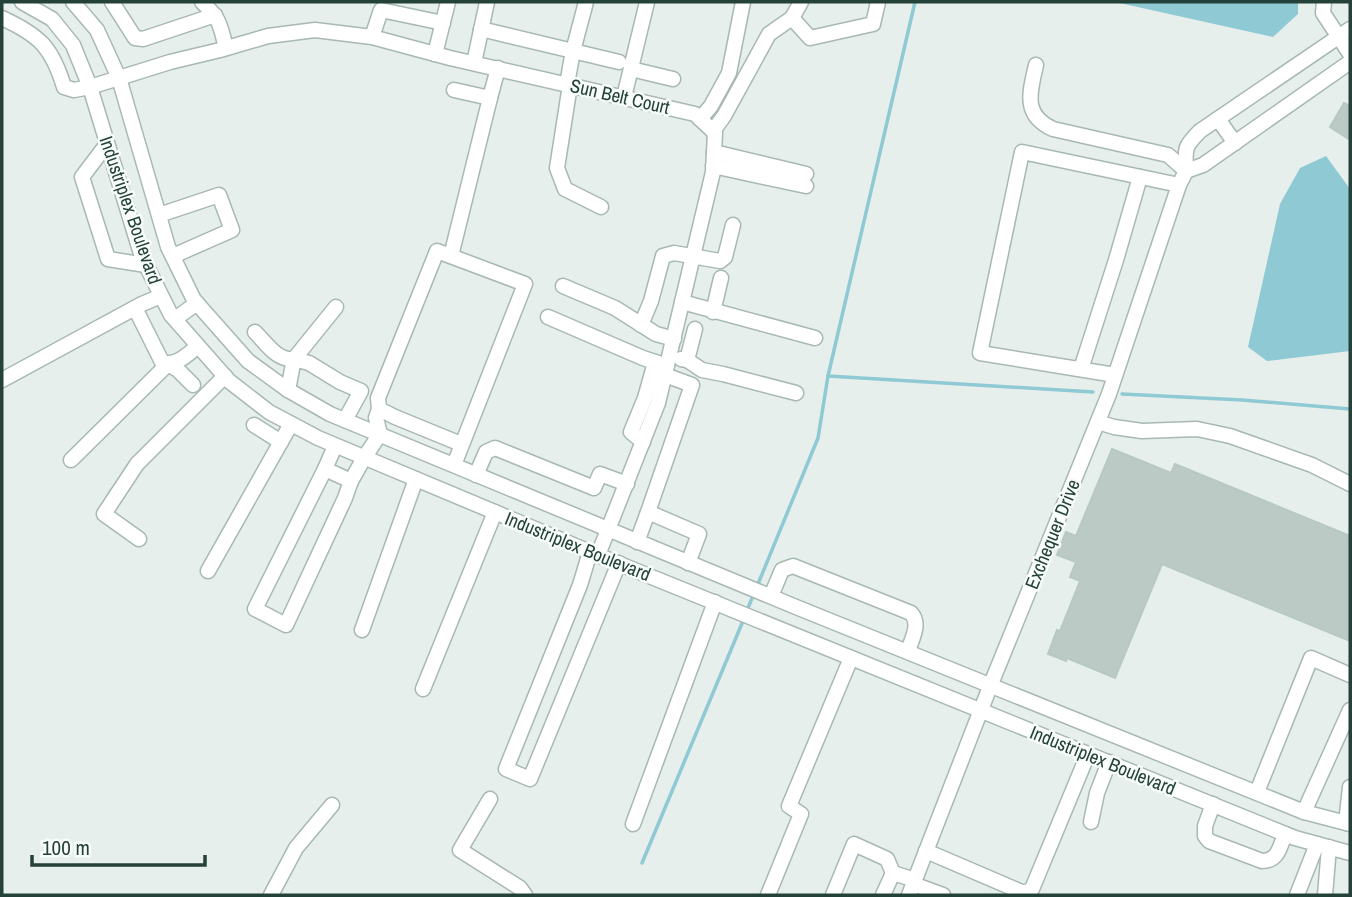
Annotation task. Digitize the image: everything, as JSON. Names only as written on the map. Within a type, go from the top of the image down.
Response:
[{"type":"street","points":[[2,11],[4,2]]},
{"type":"street","name":"Industriplex Boulevard","points":[[22,2],[52,19],[73,45],[90,87],[146,265],[161,296],[175,319],[225,376],[269,412],[335,446],[619,564],[1285,834],[1350,853]]},
{"type":"street","name":"Industriplex Boulevard","points":[[73,2],[97,30],[119,78],[168,247],[194,300],[248,361],[288,390],[330,414],[688,563],[1304,811],[1348,824]]},
{"type":"street","points":[[112,2],[135,38],[143,39],[215,15]]},
{"type":"street","points":[[202,2],[219,22],[226,48]]},
{"type":"street","points":[[435,54],[448,2]]},
{"type":"street","points":[[474,63],[487,2]]},
{"type":"street","points":[[586,2],[573,51],[557,168],[565,189],[601,207]]},
{"type":"street","points":[[624,97],[625,65],[647,2]]},
{"type":"street","points":[[700,119],[711,106],[729,73],[743,2]]},
{"type":"street","points":[[619,564],[530,779],[506,769],[580,585],[594,553],[609,530],[658,403],[664,365],[674,339],[714,159],[713,131],[769,34],[792,18],[801,2]]},
{"type":"street","points":[[792,18],[810,38],[873,24],[878,2]]},
{"type":"street","points":[[1324,2],[1324,13],[1345,33],[1350,54]]},
{"type":"street","points":[[372,37],[382,10],[443,23]]},
{"type":"street","points":[[2,18],[24,27],[44,44],[57,65],[64,87],[74,90],[90,87]]},
{"type":"street","points":[[481,29],[673,79]]},
{"type":"street","name":"Sun Belt Court","points":[[90,87],[268,36],[315,30],[372,37],[695,114],[713,131]]},
{"type":"street","name":"Exchequer Drive","points":[[912,886],[1098,422],[1186,171],[1187,144],[1200,131],[1345,33]]},
{"type":"street","points":[[1036,65],[1030,99],[1033,110],[1043,124],[1053,129],[1168,155],[1186,171],[1203,165],[1350,62]]},
{"type":"street","points":[[451,256],[498,68]]},
{"type":"street","points":[[454,90],[490,98]]},
{"type":"street","points":[[1218,119],[1236,143]]},
{"type":"street","points":[[107,144],[82,177],[107,259],[146,265]]},
{"type":"street","points":[[1115,375],[980,353],[1022,152],[1179,185]]},
{"type":"street","points":[[714,159],[806,180]]},
{"type":"street","points":[[1081,369],[1140,177]]},
{"type":"street","points":[[159,215],[219,195],[232,230],[173,256]]},
{"type":"street","points":[[641,325],[651,301],[663,256],[674,253],[719,261],[725,257],[733,225]]},
{"type":"street","points":[[335,446],[255,609],[286,625],[351,481],[380,434],[376,418],[378,398],[437,251],[525,284],[454,465]]},
{"type":"street","points":[[713,312],[721,278]]},
{"type":"street","points":[[563,286],[615,308],[656,334],[674,339]]},
{"type":"street","points":[[2,380],[161,296]]},
{"type":"street","points":[[682,302],[815,338]]},
{"type":"street","points":[[175,319],[197,303]]},
{"type":"street","points":[[263,372],[288,358],[336,307]]},
{"type":"street","points":[[135,308],[162,362],[178,370],[193,385]]},
{"type":"street","points":[[548,317],[664,365],[692,385],[637,542]]},
{"type":"street","points":[[687,360],[695,329]]},
{"type":"street","points":[[239,351],[257,334],[288,358],[309,363],[361,391]]},
{"type":"street","points":[[71,460],[168,364],[177,362],[198,346]]},
{"type":"street","points":[[288,358],[288,390]]},
{"type":"street","points":[[664,365],[687,360],[702,370],[796,393]]},
{"type":"street","points":[[139,539],[104,514],[137,464],[225,376]]},
{"type":"street","points":[[345,420],[361,391],[367,388],[380,392]]},
{"type":"street","points":[[379,409],[461,444]]},
{"type":"street","points":[[1098,422],[1142,431],[1197,429],[1230,436],[1312,465],[1350,484]]},
{"type":"street","points":[[208,571],[291,424]]},
{"type":"street","points":[[254,425],[281,442]]},
{"type":"street","points":[[476,475],[486,452],[495,448],[594,488],[600,474],[627,485]]},
{"type":"street","points":[[325,469],[351,481]]},
{"type":"street","points":[[362,630],[416,479]]},
{"type":"street","points":[[423,689],[495,512]]},
{"type":"street","points":[[648,512],[699,534],[688,563]]},
{"type":"street","points":[[771,596],[782,570],[793,566],[911,613],[916,619],[916,625],[908,651]]},
{"type":"street","points":[[633,824],[715,602]]},
{"type":"street","points":[[787,631],[796,607]]},
{"type":"street","points":[[768,895],[801,814],[789,806],[852,658]]},
{"type":"street","points":[[1257,792],[1311,658],[1350,675]]},
{"type":"street","points":[[1304,811],[1350,710]]},
{"type":"street","points":[[926,851],[1024,893],[1032,889],[1088,754]]},
{"type":"street","points":[[1091,822],[1097,793],[1109,762]]},
{"type":"street","points":[[1348,824],[1350,787]]},
{"type":"street","points":[[490,799],[460,850],[520,888],[525,895]]},
{"type":"street","points":[[1213,804],[1205,826],[1205,836],[1209,841],[1262,861],[1269,861],[1275,857],[1285,834]]},
{"type":"street","points":[[271,895],[296,848],[332,805]]},
{"type":"street","points":[[833,895],[854,844],[887,859],[893,873],[912,886],[943,895]]},
{"type":"street","points":[[1297,895],[1323,845]]},
{"type":"street","points":[[1323,845],[1325,895]]},
{"type":"street","points":[[883,895],[893,873]]},
{"type":"water","points":[[1115,2],[1298,2],[1298,14],[1273,37]]},
{"type":"water","points":[[1326,156],[1350,189],[1350,351],[1267,361],[1248,347],[1280,204],[1300,168]]},
{"type":"building","points":[[1344,103],[1350,106],[1350,140],[1330,127]]},
{"type":"building","points":[[1112,449],[1171,473],[1175,464],[1350,536],[1350,641],[1162,564],[1115,678],[1067,658],[1066,661],[1048,654],[1080,581],[1070,577],[1076,562],[1057,555],[1066,532],[1076,536]]},
{"type":"waterway","points":[[915,2],[828,376],[1093,392]]},
{"type":"waterway","points":[[758,584],[818,438],[828,376]]},
{"type":"waterway","points":[[1122,394],[1350,409]]},
{"type":"waterway","points":[[748,608],[753,596]]},
{"type":"waterway","points":[[642,863],[743,621]]}]
